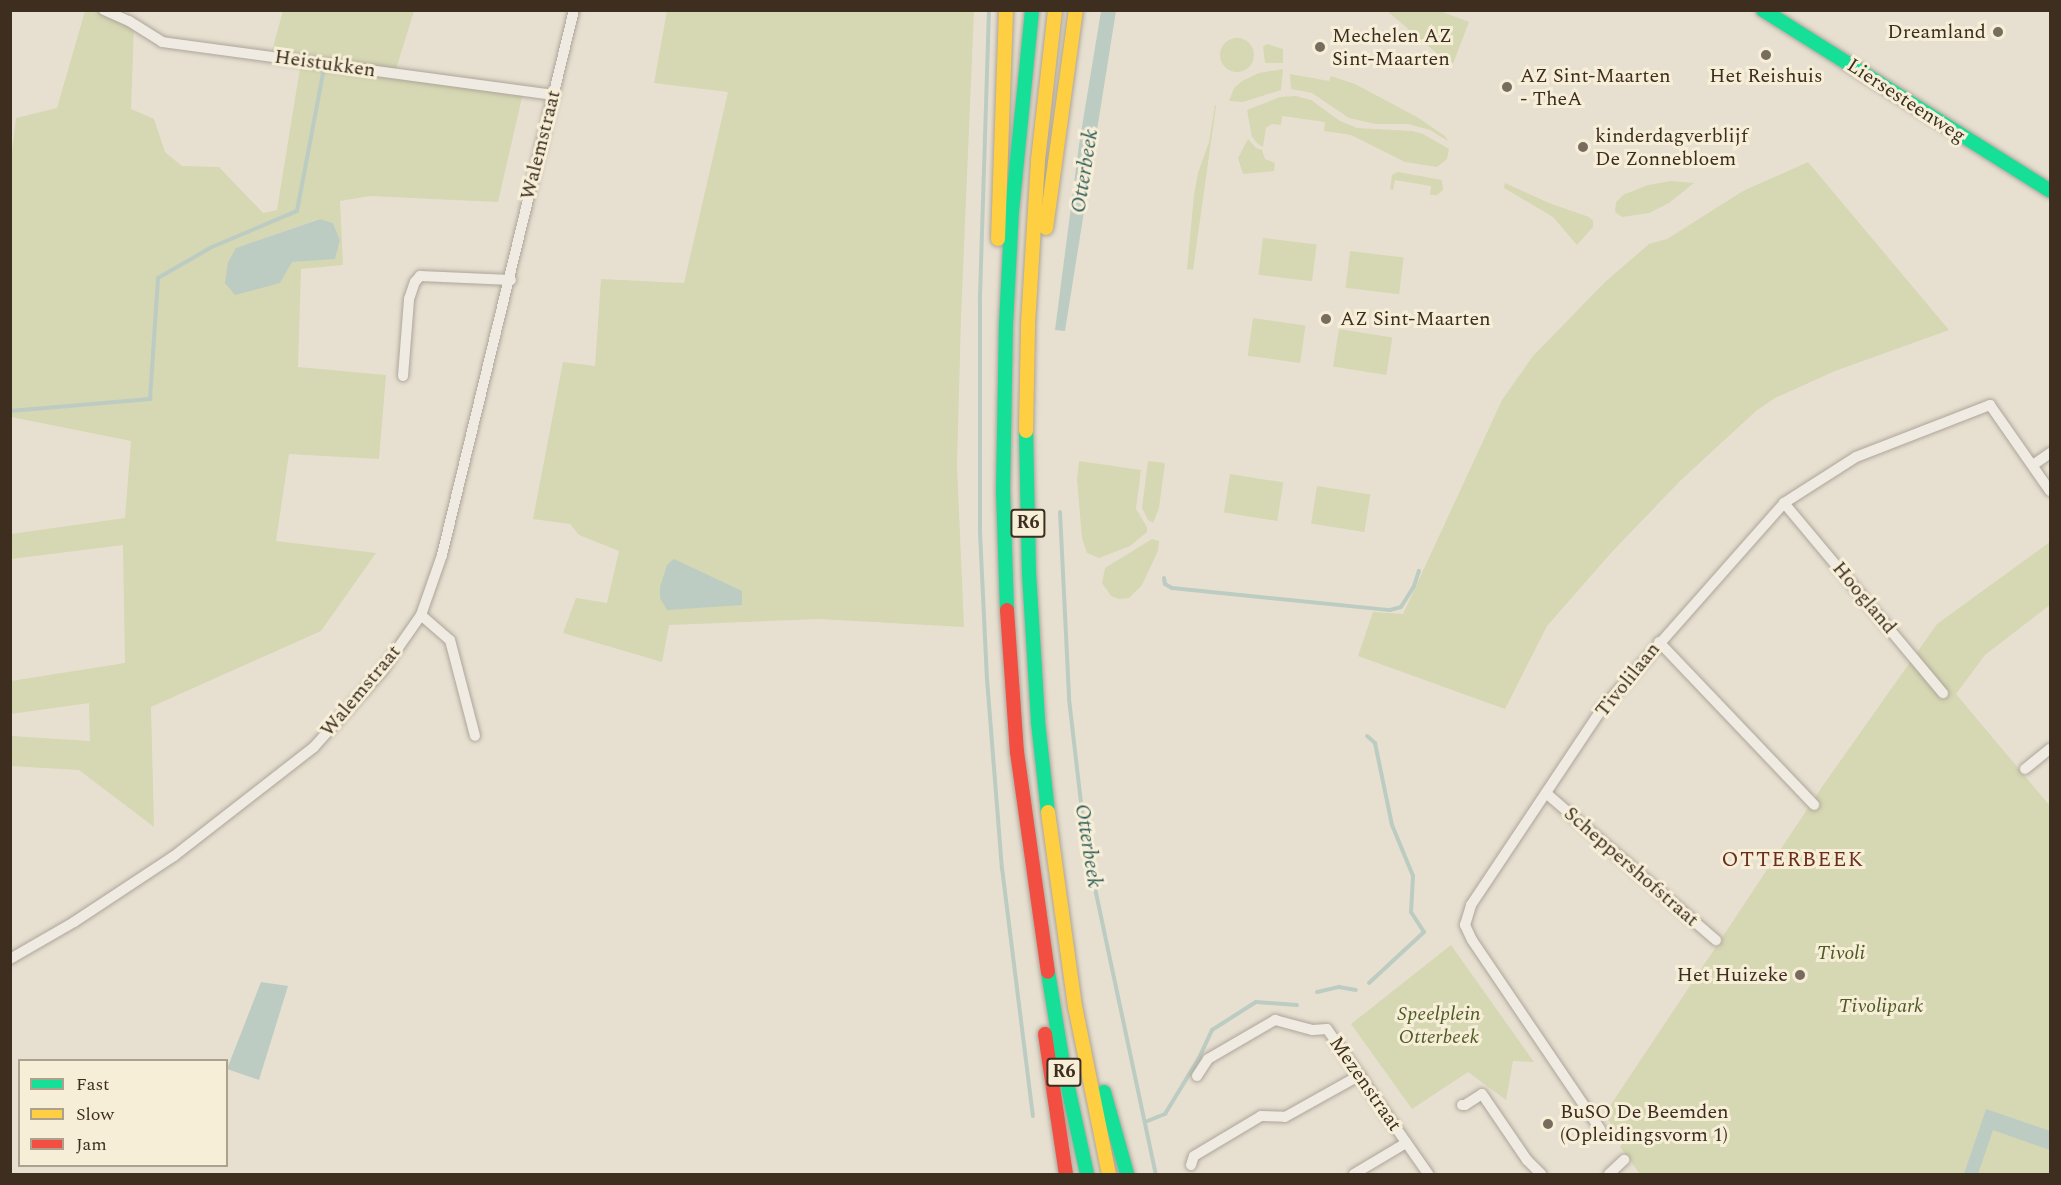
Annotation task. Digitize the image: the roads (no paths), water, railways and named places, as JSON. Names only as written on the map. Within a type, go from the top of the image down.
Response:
[{"type":"main road","points":[[1006,10],[998,216],[998,297],[1006,324]]},
{"type":"main road","name":"R6","points":[[1032,10],[1012,200],[1006,324],[1003,492],[1007,620],[1017,752],[1046,969],[1063,1064],[1087,1174]]},
{"type":"main road","name":"R6","points":[[1055,10],[1038,160],[1028,324],[1026,466],[1038,723],[1059,902],[1087,1068],[1109,1174]]},
{"type":"main road","points":[[1028,324],[1037,310],[1048,211],[1076,10]]},
{"type":"main road","name":"Liersesteenweg","points":[[1763,10],[2050,191]]},
{"type":"main road","points":[[1046,969],[1041,991],[1050,1077],[1066,1174]]},
{"type":"main road","points":[[1087,1068],[1104,1093],[1127,1174]]},
{"type":"street","name":"Heistukken","points":[[104,10],[129,21],[162,42],[554,95]]},
{"type":"street","name":"Walemstraat","points":[[10,959],[74,922],[174,856],[314,747],[382,671],[421,615],[442,555],[511,280],[574,10]]},
{"type":"street","points":[[403,376],[409,299],[415,282],[420,276],[511,280]]},
{"type":"street","name":"Tivolilaan","points":[[1600,1129],[1472,940],[1465,925],[1471,905],[1608,700],[1784,503],[1856,457],[1990,405],[2050,491]]},
{"type":"street","points":[[2033,465],[2050,453]]},
{"type":"street","name":"Hoogland","points":[[1784,503],[1943,693]]},
{"type":"street","points":[[421,615],[450,640],[475,736]]},
{"type":"street","points":[[1659,642],[1814,805]]},
{"type":"street","points":[[2025,769],[2050,749]]},
{"type":"street","name":"Scheppershofstraat","points":[[1546,793],[1716,940]]},
{"type":"street","name":"Mezenstraat","points":[[1197,1076],[1208,1059],[1275,1020],[1313,1030],[1327,1029],[1428,1174]]},
{"type":"street","points":[[1191,1165],[1194,1156],[1261,1116],[1285,1117],[1360,1075]]},
{"type":"street","points":[[1462,1105],[1482,1094],[1527,1160],[1541,1174]]},
{"type":"street","points":[[1354,1174],[1406,1143]]},
{"type":"street","points":[[1609,1174],[1624,1160]]},
{"type":"water","points":[[1101,11],[1116,11],[1065,331],[1055,330],[1079,145]]},
{"type":"water","points":[[320,219],[333,223],[340,240],[335,259],[292,262],[280,283],[235,295],[225,283],[228,262],[236,248]]},
{"type":"water","points":[[674,559],[742,591],[742,605],[667,610],[660,598],[660,587],[667,565]]},
{"type":"water","points":[[261,982],[288,986],[259,1080],[228,1069]]},
{"type":"water","points":[[1986,1109],[2050,1131],[2050,1150],[1993,1130],[1978,1174],[1964,1174]]},
{"type":"waterway","points":[[989,10],[980,302],[980,532],[987,679],[1002,868],[1033,1116]]},
{"type":"waterway","points":[[10,411],[150,399],[158,278],[212,247],[297,211],[324,68],[327,68]]},
{"type":"waterway","name":"Otterbeek","points":[[1060,512],[1069,699],[1086,846],[1156,1174]]},
{"type":"waterway","points":[[1164,578],[1165,584],[1172,588],[1390,610],[1401,607],[1414,586],[1419,571]]},
{"type":"waterway","points":[[1367,736],[1375,743],[1392,825],[1413,876],[1411,912],[1424,932],[1369,983]]},
{"type":"waterway","points":[[1317,992],[1339,987],[1356,990]]},
{"type":"waterway","points":[[1145,1122],[1165,1114],[1199,1058],[1212,1030],[1256,1002],[1297,1005]]},
{"type":"place","name":"Dreamland","points":[[1998,32]]},
{"type":"place","name":"Mechelen AZ Sint-Maarten","points":[[1320,47]]},
{"type":"place","name":"Het Reishuis","points":[[1766,55]]},
{"type":"place","name":"AZ Sint-Maarten - TheA","points":[[1507,87]]},
{"type":"place","name":"kinderdagverblijf De Zonnebloem","points":[[1583,147]]},
{"type":"place","name":"AZ Sint-Maarten","points":[[1326,319]]},
{"type":"place","name":"Het Huizeke","points":[[1800,975]]},
{"type":"place","name":"BuSO De Beemden (Opleidingsvorm 1)","points":[[1548,1124]]},
{"type":"district","name":"OTTERBEEK","points":[[1793,860]]},
{"type":"park label","name":"Tivoli","points":[[1841,953]]},
{"type":"park label","name":"Tivolipark","points":[[1881,1006]]},
{"type":"park label","name":"Speelplein Otterbeek","points":[[1439,1026]]}]
